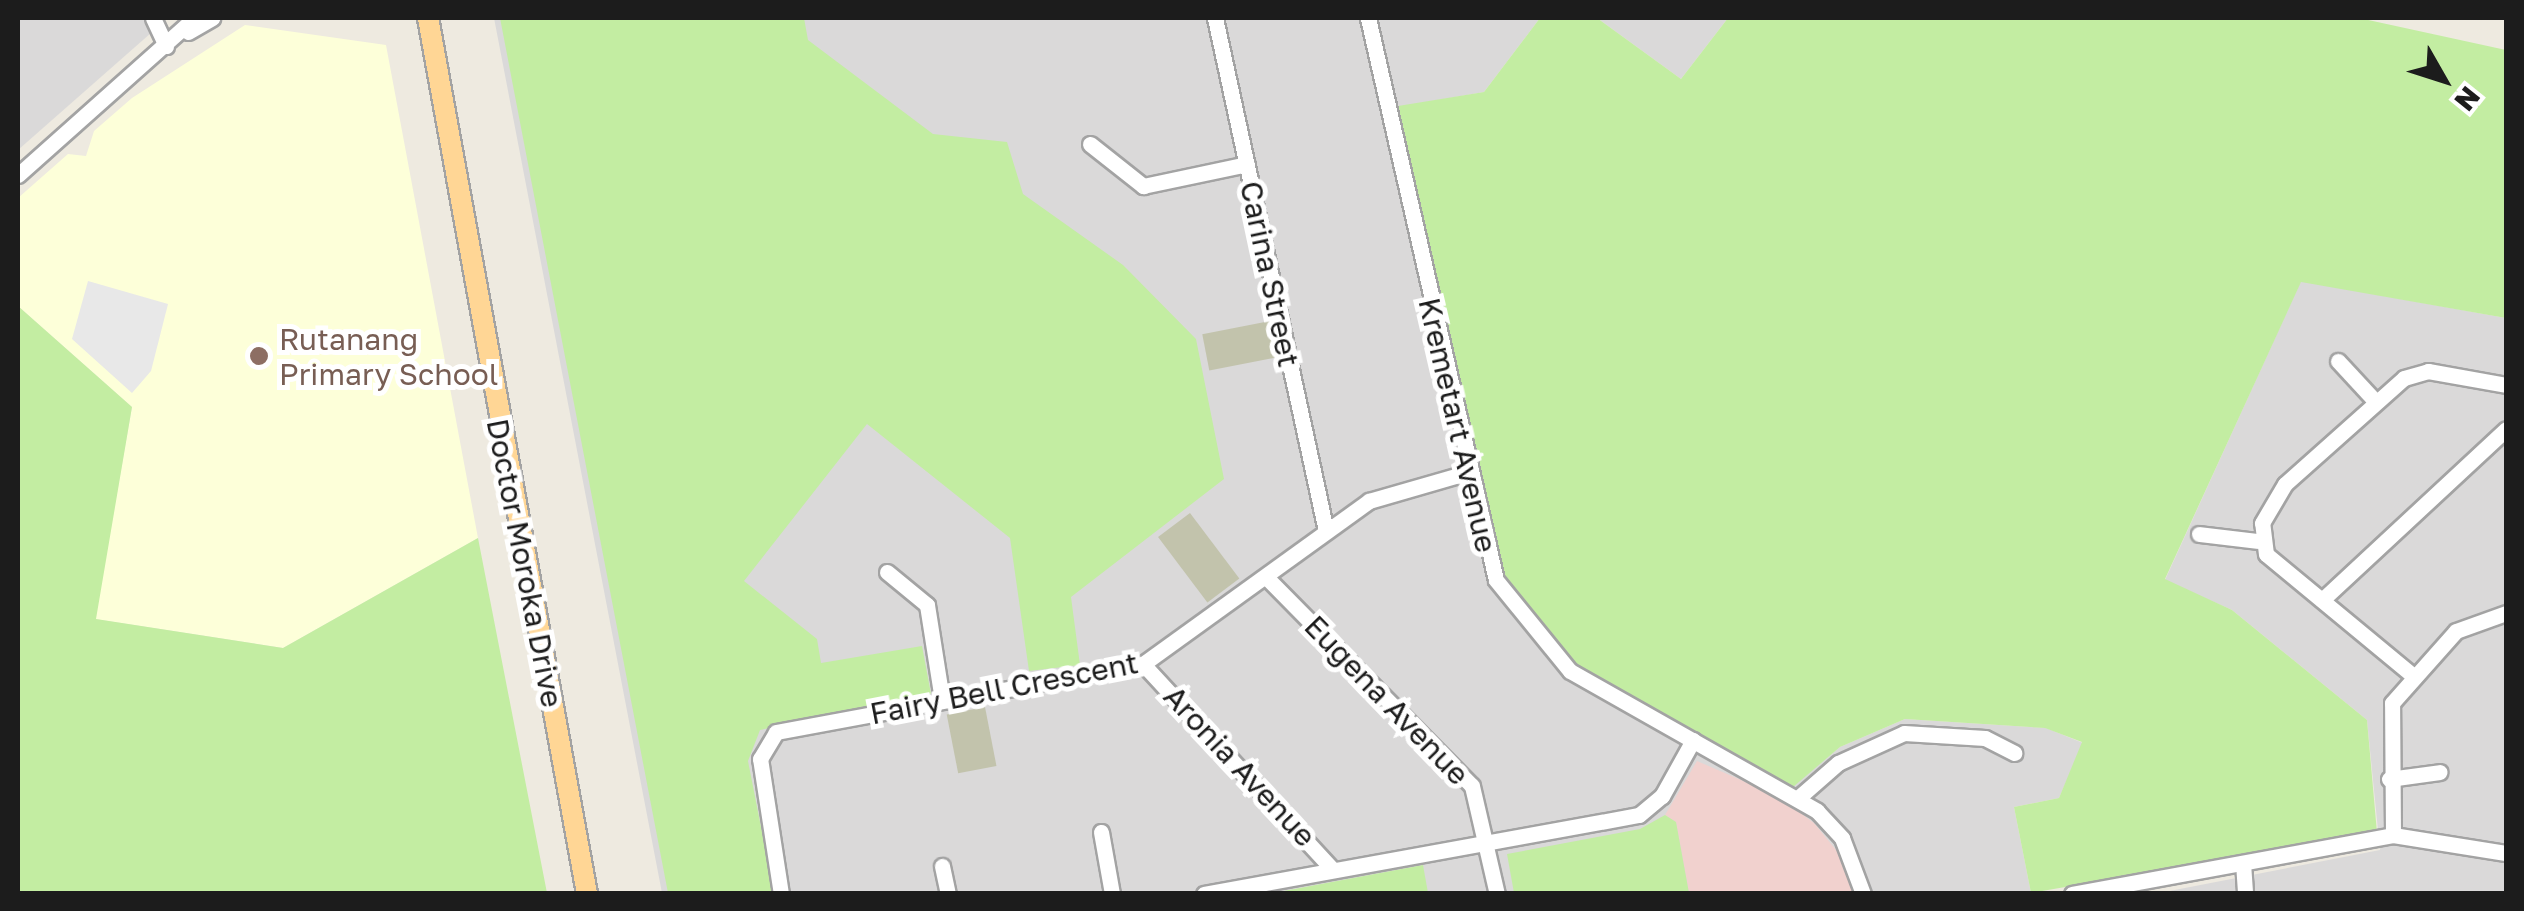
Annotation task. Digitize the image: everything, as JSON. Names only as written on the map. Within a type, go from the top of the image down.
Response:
[{"type":"main road","name":"Doctor Moroka Drive","points":[[416,18],[463,233]]},
{"type":"main road","name":"Doctor Moroka Drive","points":[[428,18],[463,233],[588,894]]},
{"type":"street","points":[[153,18],[165,44]]},
{"type":"street","points":[[18,174],[194,18]]},
{"type":"street","points":[[165,44],[212,18]]},
{"type":"street","name":"Carina Street","points":[[1215,18],[1326,531]]},
{"type":"street","name":"Kremetart Avenue","points":[[1368,18],[1466,473],[1496,580],[1524,623],[1570,671],[1798,798],[1842,838],[1863,894]]},
{"type":"street","points":[[1090,144],[1143,186],[1247,164]]},
{"type":"street","points":[[2338,360],[2375,401]]},
{"type":"street","points":[[2258,541],[2278,493],[2375,401],[2422,372],[2506,385]]},
{"type":"street","points":[[2322,600],[2506,428]]},
{"type":"street","name":"Fairy Bell Crescent","points":[[781,894],[760,759],[766,742],[788,728],[1144,664],[1326,531],[1388,492],[1466,473]]},
{"type":"street","points":[[2199,534],[2258,541],[2411,674]]},
{"type":"street","points":[[887,572],[927,605],[942,700]]},
{"type":"street","name":"Eugena Avenue","points":[[1266,577],[1465,778],[1487,840],[1497,894]]},
{"type":"street","points":[[2393,835],[2388,717],[2411,674],[2468,623],[2506,613]]},
{"type":"street","name":"Aronia Avenue","points":[[1144,664],[1333,870]]},
{"type":"street","points":[[1798,798],[1838,763],[1904,733],[1985,738],[2014,753]]},
{"type":"street","points":[[1204,894],[1639,815],[1662,796],[1694,740]]},
{"type":"street","points":[[2390,779],[2440,772]]},
{"type":"street","points":[[1101,832],[1112,894]]},
{"type":"street","points":[[2072,894],[2393,835],[2506,852]]},
{"type":"street","points":[[2243,862],[2245,894]]},
{"type":"street","points":[[942,866],[948,894]]},
{"type":"shaded area","points":[[18,18],[168,18],[18,150]]},
{"type":"shaded area","points":[[494,18],[1540,18],[1484,92],[1398,107],[1792,787],[1840,747],[1905,719],[2046,728],[2083,743],[2059,798],[2014,807],[2031,893],[662,893]]},
{"type":"shaded area","points":[[1597,18],[1728,18],[1681,79]]},
{"type":"shaded area","name":"Rutanang Primary School","points":[[245,25],[386,45],[478,538],[283,648],[95,619],[132,407],[18,306],[18,198],[68,154],[86,156],[94,131],[132,98]]},
{"type":"shaded area","points":[[88,281],[168,304],[151,371],[132,393],[72,339]]},
{"type":"shaded area","points":[[2301,281],[2506,318],[2506,893],[2154,894],[2380,850],[2367,720],[2232,610],[2165,580]]},
{"type":"shaded area","points":[[1270,321],[1277,357],[1209,370],[1202,334]]},
{"type":"shaded area","points":[[1190,513],[1239,578],[1207,603],[1158,537]]},
{"type":"shaded area","points":[[985,707],[996,766],[958,773],[947,714]]},
{"type":"shaded area","points":[[1697,761],[1776,795],[1814,823],[1841,856],[1854,893],[1689,893],[1676,822],[1665,815]]},
{"type":"green space","points":[[500,18],[804,18],[808,40],[933,134],[1007,142],[1023,194],[1123,265],[1196,339],[1224,479],[1071,597],[1080,665],[1029,671],[1010,538],[867,424],[744,581],[817,639],[821,663],[922,646],[931,694],[760,730],[748,761],[774,893],[668,893]]},
{"type":"green space","points":[[1540,18],[1597,18],[1681,79],[1728,18],[2359,18],[2506,50],[2506,318],[2301,282],[2165,579],[2232,610],[2367,720],[2377,833],[2031,893],[2014,807],[2059,798],[2082,742],[2045,728],[1905,719],[1840,747],[1793,787],[1575,666],[1502,574],[1471,471],[1398,106],[1484,92]]},
{"type":"green space","points":[[18,306],[132,407],[96,619],[283,648],[478,538],[547,893],[18,893]]},
{"type":"green space","points":[[1665,815],[1676,822],[1689,893],[1514,893],[1507,854],[1640,829]]},
{"type":"green space","points":[[1423,865],[1428,893],[1273,893]]},
{"type":"place","name":"Rutanang Primary School","points":[[259,356]]}]
